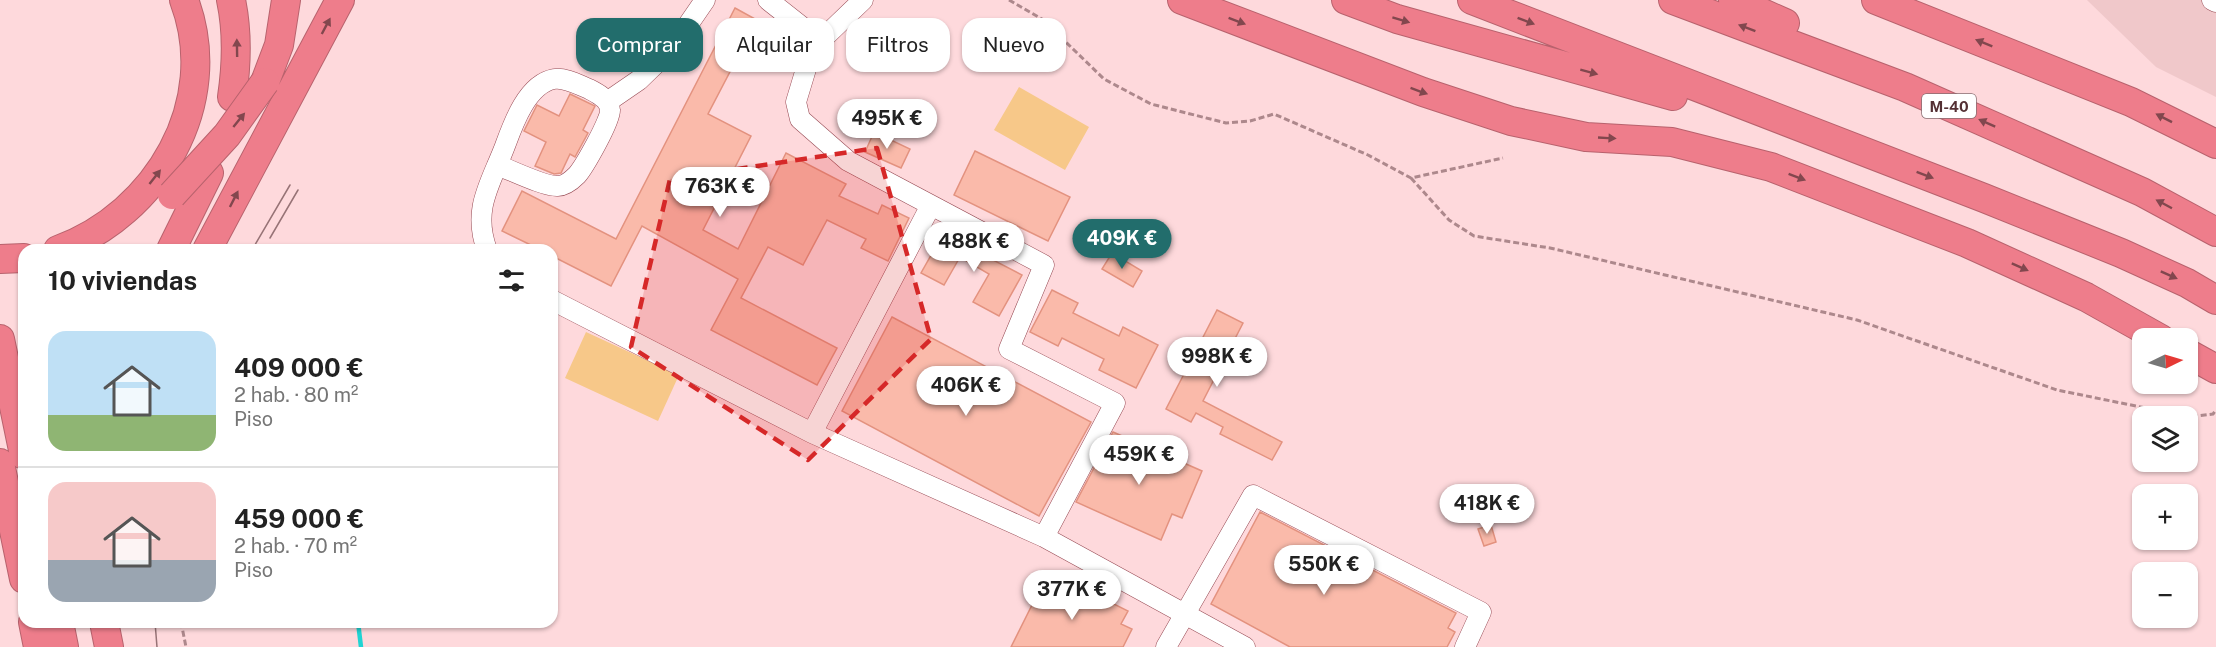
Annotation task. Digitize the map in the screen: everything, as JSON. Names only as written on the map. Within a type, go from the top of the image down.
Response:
[{"type":"highway","points":[[73,244],[106,225],[138,200],[165,165],[183,129],[193,93],[196,54],[189,12],[184,0]]},
{"type":"highway","points":[[231,0],[236,24],[237,53],[232,97]]},
{"type":"highway","points":[[80,244],[112,238],[172,195],[226,135],[265,82],[279,45],[286,0]]},
{"type":"highway","points":[[210,244],[340,0]]},
{"type":"highway","points":[[1182,0],[1423,92],[1511,121],[1586,137],[1672,142],[1771,166],[1967,243],[2086,297],[2141,328]]},
{"type":"highway","points":[[1346,0],[1397,19],[1631,83],[1871,154]]},
{"type":"highway","points":[[1472,0],[2121,253],[2187,283],[2216,300]]},
{"type":"highway","name":"M-40","points":[[1673,0],[1905,87],[2142,192],[2216,231]]},
{"type":"highway","points":[[1733,0],[1855,54],[1905,87]]},
{"type":"highway","points":[[1894,2],[2131,102],[2216,144]]},
{"type":"highway","points":[[174,244],[209,173]]},
{"type":"highway","points":[[0,259],[18,258]]},
{"type":"highway","points":[[0,339],[18,426]]},
{"type":"highway","points":[[2198,359],[2216,369]]},
{"type":"highway","points":[[0,464],[18,550]]},
{"type":"highway","points":[[34,628],[38,647]]},
{"type":"highway","points":[[60,628],[64,647]]},
{"type":"highway","points":[[105,628],[109,647]]},
{"type":"highway","points":[[115,628],[116,647]]},
{"type":"street","points":[[607,102],[639,80],[672,48],[705,0]]},
{"type":"street","points":[[768,0],[791,18]]},
{"type":"street","points":[[834,28],[863,0]]},
{"type":"street","points":[[2212,0],[2216,2]]},
{"type":"street","points":[[805,72],[796,102],[800,119],[848,161],[1044,265],[1009,349],[1115,403],[1044,537]]},
{"type":"street","points":[[485,244],[480,227],[480,209],[497,165],[511,129],[529,96],[543,83],[555,78],[572,81],[597,93],[607,102],[610,110],[608,122],[578,174],[568,182],[558,186],[547,184],[497,165]]},
{"type":"street","points":[[812,433],[932,206]]},
{"type":"street","points":[[558,303],[812,433],[1044,537],[1245,647]]},
{"type":"street","points":[[1166,647],[1253,495],[1481,612],[1464,647]]},
{"type":"path","points":[[1009,0],[1042,19],[1104,79],[1151,104],[1226,123],[1250,121],[1274,114],[1368,155],[1411,178],[1449,220],[1474,236],[1550,248],[1857,320],[2057,390],[2190,417],[2213,414],[2216,410]]},
{"type":"path","points":[[1411,178],[1503,158]]},
{"type":"path","points":[[182,628],[186,647]]},
{"type":"highlighted area","points":[[877,148],[931,339],[808,460],[631,347],[670,179]]},
{"type":"shaded area","points":[[2087,0],[2216,0],[2216,97],[2156,67]]},
{"type":"shaded area","points":[[1019,87],[1089,127],[1065,170],[994,130]]},
{"type":"shaded area","points":[[586,332],[679,375],[658,421],[565,378]]},
{"type":"building","points":[[735,8],[753,18],[730,18]]},
{"type":"building","points":[[715,47],[715,72],[730,72],[708,114],[751,136],[703,230],[738,249],[786,153],[846,184],[839,196],[878,214],[882,205],[909,218],[888,261],[861,248],[866,239],[827,220],[803,265],[768,247],[741,298],[837,348],[817,385],[711,330],[738,279],[642,226],[611,286],[558,259],[558,244],[529,244],[502,231],[522,191],[616,239]]},
{"type":"building","points":[[570,94],[595,106],[583,130],[588,133],[575,157],[570,154],[561,173],[554,174],[535,166],[546,142],[524,131],[537,105],[559,116]]},
{"type":"building","points":[[874,132],[910,149],[901,168],[865,152]]},
{"type":"building","points":[[975,151],[1070,197],[1048,241],[954,195]]},
{"type":"building","points":[[943,234],[1022,275],[999,316],[973,302],[989,274],[960,257],[944,285],[921,273]]},
{"type":"building","points":[[1112,253],[1142,271],[1133,287],[1102,269]]},
{"type":"building","points":[[1052,290],[1078,303],[1073,313],[1119,336],[1123,327],[1158,345],[1136,388],[1099,370],[1104,359],[1062,338],[1058,346],[1030,332]]},
{"type":"building","points":[[1217,310],[1243,323],[1203,401],[1282,442],[1272,460],[1220,434],[1223,427],[1196,413],[1191,422],[1166,409]]},
{"type":"building","points":[[892,317],[1091,422],[1039,516],[842,411]]},
{"type":"building","points":[[1113,432],[1202,471],[1182,518],[1172,514],[1161,540],[1076,502]]},
{"type":"building","points":[[1260,512],[1456,613],[1448,628],[1455,632],[1447,647],[1290,647],[1211,604]]},
{"type":"building","points":[[1491,525],[1496,542],[1484,546],[1478,529]]},
{"type":"building","points":[[1045,579],[1080,597],[1084,589],[1128,611],[1121,624],[1132,629],[1123,647],[1011,647]]},
{"type":"waterway","points":[[359,628],[361,647]]},
{"type":"tram line","points":[[256,244],[290,185]]},
{"type":"tram line","points":[[270,238],[298,190]]},
{"type":"tram line","points":[[155,628],[157,647]]}]
